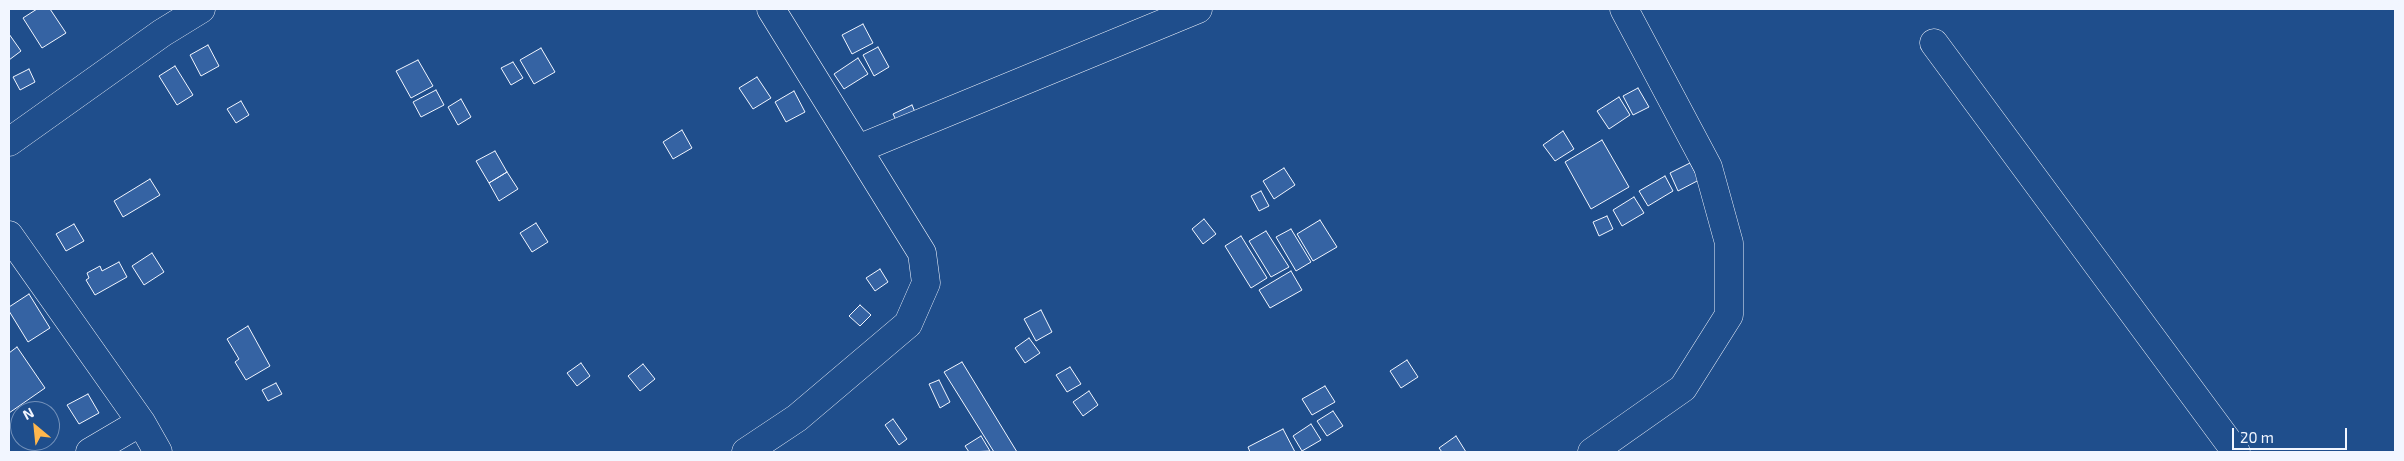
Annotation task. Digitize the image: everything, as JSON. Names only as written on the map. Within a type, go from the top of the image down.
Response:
[{"type":"street","points":[[9,142],[162,33],[201,9]]},
{"type":"street","points":[[746,452],[797,418],[908,324],[926,283],[922,253],[771,9]]},
{"type":"street","points":[[858,149],[1198,9]]},
{"type":"street","points":[[1592,452],[1683,388],[1729,315],[1730,244],[1708,166],[1624,9]]},
{"type":"street","points":[[1934,43],[2236,452]]},
{"type":"street","points":[[9,236],[141,422],[158,452]]},
{"type":"street","points":[[90,452],[141,422]]},
{"type":"building","points":[[37,9],[50,9],[66,33],[42,48],[23,18]]},
{"type":"building","points":[[863,24],[873,43],[852,54],[842,35]]},
{"type":"building","points":[[9,34],[21,51],[9,60]]},
{"type":"building","points":[[208,45],[219,66],[201,76],[190,55]]},
{"type":"building","points":[[878,47],[889,67],[874,76],[863,55]]},
{"type":"building","points":[[541,48],[555,72],[534,84],[520,60]]},
{"type":"building","points":[[858,58],[868,74],[844,89],[834,74]]},
{"type":"building","points":[[418,60],[433,86],[411,98],[396,71]]},
{"type":"building","points":[[513,62],[523,78],[511,85],[501,68]]},
{"type":"building","points":[[175,66],[193,95],[177,105],[159,76]]},
{"type":"building","points":[[29,69],[35,82],[20,90],[13,77]]},
{"type":"building","points":[[757,77],[771,98],[753,109],[739,88]]},
{"type":"building","points":[[1638,88],[1649,107],[1633,115],[1623,96]]},
{"type":"building","points":[[436,90],[444,105],[421,117],[413,102]]},
{"type":"building","points":[[794,91],[805,112],[786,122],[775,102]]},
{"type":"building","points":[[1619,97],[1630,115],[1609,129],[1597,111]]},
{"type":"building","points":[[461,99],[471,117],[458,125],[448,107]]},
{"type":"building","points":[[241,101],[249,115],[236,123],[227,109]]},
{"type":"building","points":[[912,105],[918,119],[900,128],[893,114]]},
{"type":"building","points":[[682,130],[692,148],[673,159],[663,142]]},
{"type":"building","points":[[1563,131],[1574,149],[1555,161],[1543,145]]},
{"type":"building","points":[[1602,140],[1629,187],[1591,209],[1565,162]]},
{"type":"building","points":[[495,151],[507,172],[489,183],[476,161]]},
{"type":"building","points":[[1690,163],[1699,180],[1678,191],[1670,173]]},
{"type":"building","points":[[1284,168],[1295,185],[1274,199],[1263,181]]},
{"type":"building","points":[[507,172],[518,189],[499,201],[489,183]]},
{"type":"building","points":[[1665,176],[1673,191],[1648,206],[1639,191]]},
{"type":"building","points":[[150,179],[160,195],[123,217],[114,201]]},
{"type":"building","points":[[1261,191],[1269,206],[1259,211],[1251,196]]},
{"type":"building","points":[[1634,197],[1644,213],[1622,226],[1613,210]]},
{"type":"building","points":[[1607,216],[1613,229],[1599,236],[1593,222]]},
{"type":"building","points":[[1204,219],[1216,234],[1203,244],[1192,229]]},
{"type":"building","points":[[1320,220],[1337,247],[1313,261],[1297,234]]},
{"type":"building","points":[[536,223],[548,242],[532,252],[520,233]]},
{"type":"building","points":[[74,224],[84,241],[66,251],[56,234]]},
{"type":"building","points":[[1291,229],[1311,262],[1296,271],[1276,237]]},
{"type":"building","points":[[1266,231],[1289,267],[1271,277],[1249,241]]},
{"type":"building","points":[[1241,236],[1267,278],[1251,288],[1225,246]]},
{"type":"building","points":[[152,253],[164,272],[144,285],[132,266]]},
{"type":"building","points":[[119,262],[127,277],[95,295],[86,280],[89,278],[87,273],[100,266],[102,271]]},
{"type":"building","points":[[880,269],[888,282],[875,291],[866,278]]},
{"type":"building","points":[[1291,271],[1302,290],[1270,308],[1259,290]]},
{"type":"building","points":[[29,294],[50,328],[28,342],[9,311],[9,307]]},
{"type":"building","points":[[860,305],[871,315],[860,326],[849,316]]},
{"type":"building","points":[[1041,310],[1052,332],[1036,341],[1024,319]]},
{"type":"building","points":[[248,326],[270,366],[246,380],[235,362],[239,359],[227,339]]},
{"type":"building","points":[[1029,338],[1040,353],[1025,363],[1015,348]]},
{"type":"building","points":[[17,347],[45,388],[26,401],[10,401],[9,413],[9,353]]},
{"type":"building","points":[[1407,360],[1418,377],[1401,388],[1390,371]]},
{"type":"building","points":[[962,362],[1017,452],[994,452],[944,372]]},
{"type":"building","points":[[581,363],[590,376],[577,386],[567,373]]},
{"type":"building","points":[[643,364],[655,379],[640,391],[628,376]]},
{"type":"building","points":[[1070,367],[1081,384],[1067,392],[1056,375]]},
{"type":"building","points":[[939,380],[950,402],[940,408],[929,384]]},
{"type":"building","points":[[276,383],[282,394],[268,401],[262,390]]},
{"type":"building","points":[[1325,386],[1335,402],[1312,415],[1302,399]]},
{"type":"building","points":[[1089,391],[1098,405],[1083,416],[1073,402]]},
{"type":"building","points":[[88,394],[99,413],[79,424],[67,405]]},
{"type":"building","points":[[1333,411],[1343,426],[1327,436],[1317,421]]},
{"type":"building","points":[[893,419],[907,439],[899,445],[885,425]]},
{"type":"building","points":[[1311,424],[1321,440],[1302,451],[1293,436]]},
{"type":"building","points":[[1283,429],[1295,452],[1250,452],[1248,447]]},
{"type":"building","points":[[981,436],[990,451],[969,452],[965,446]]},
{"type":"building","points":[[1456,436],[1466,452],[1442,452],[1439,448]]}]
